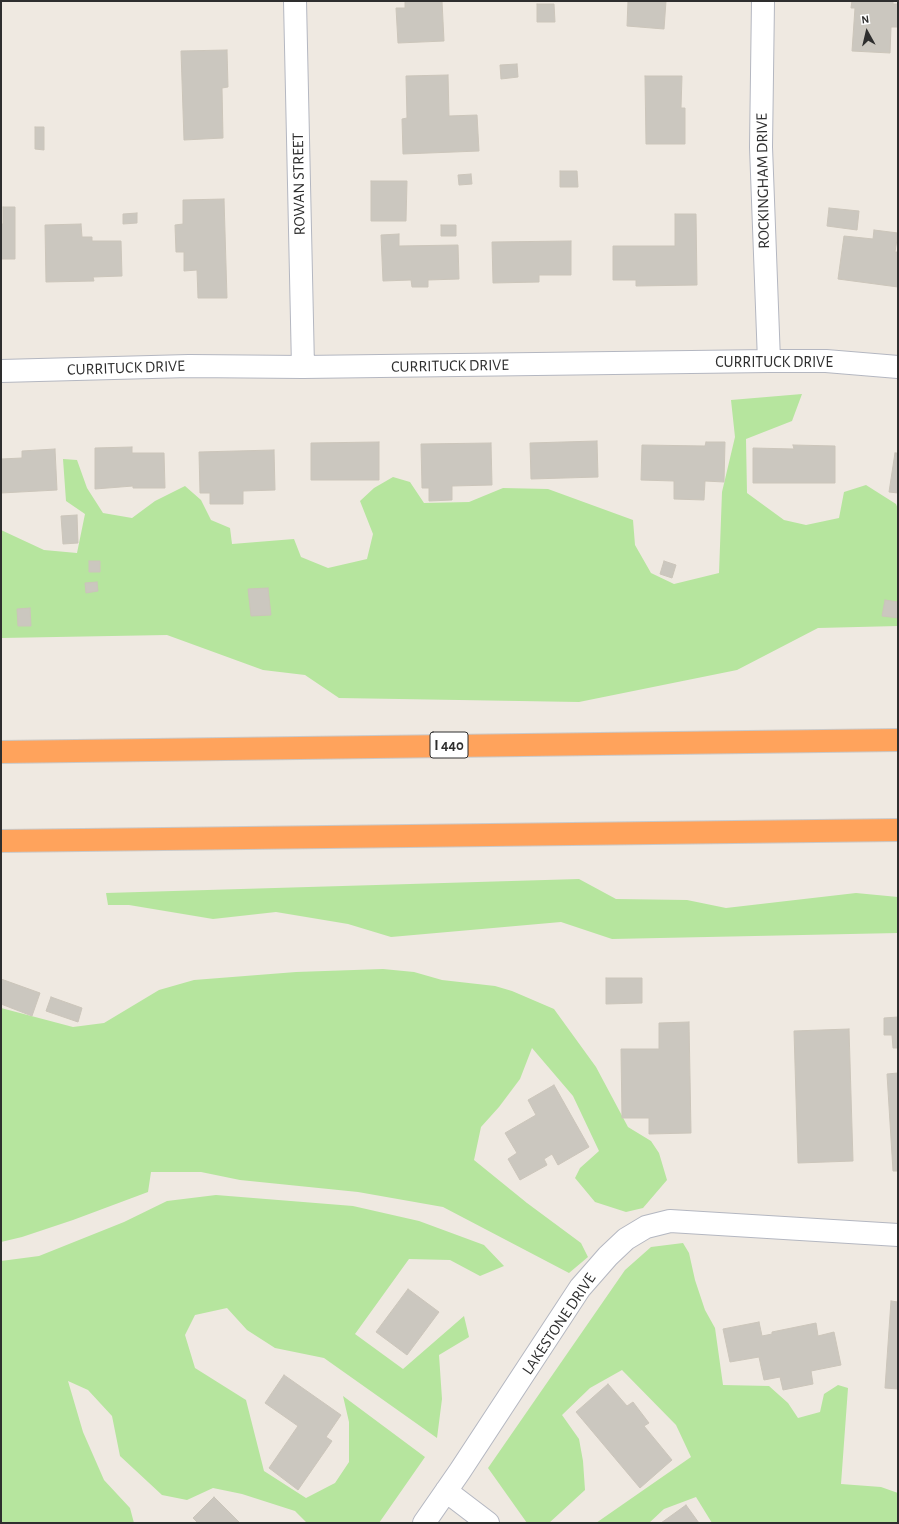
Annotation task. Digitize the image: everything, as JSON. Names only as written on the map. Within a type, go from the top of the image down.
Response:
[{"type":"highway","name":"I 440","points":[[1,752],[898,740]]},
{"type":"highway","points":[[1,841],[898,830]]},
{"type":"street","name":"ROWAN STREET","points":[[295,1],[303,368]]},
{"type":"street","name":"ROCKINGHAM DRIVE","points":[[762,1],[761,147],[769,360]]},
{"type":"street","name":"CURRITUCK DRIVE","points":[[1,371],[189,366],[303,368],[769,360],[826,361],[898,368]]},
{"type":"street","name":"LAKESTONE DRIVE","points":[[424,1523],[460,1471],[580,1288],[608,1256],[626,1239],[646,1227],[670,1221],[898,1235]]},
{"type":"street","points":[[446,1491],[488,1523]]},
{"type":"green space","points":[[802,394],[792,421],[746,439],[747,493],[784,520],[806,525],[839,518],[844,492],[866,485],[896,504],[898,509],[898,626],[818,628],[737,670],[579,702],[339,698],[305,675],[263,670],[167,635],[1,638],[1,530],[44,550],[77,553],[85,514],[66,501],[63,459],[77,460],[87,488],[103,513],[132,518],[155,501],[185,486],[201,500],[211,520],[230,528],[232,544],[294,539],[301,557],[328,568],[367,559],[373,534],[360,501],[374,488],[393,477],[410,482],[424,503],[469,502],[503,488],[548,489],[633,520],[635,545],[651,573],[674,584],[719,573],[722,492],[735,437],[731,400]]},
{"type":"green space","points":[[579,879],[616,899],[687,900],[726,908],[856,893],[898,897],[898,933],[612,939],[561,922],[391,937],[348,924],[276,912],[213,919],[129,905],[108,905],[106,893]]},
{"type":"green space","points":[[383,969],[414,972],[442,980],[495,986],[512,991],[554,1009],[596,1067],[628,1127],[651,1141],[659,1153],[667,1180],[643,1208],[626,1212],[595,1202],[575,1178],[580,1168],[599,1151],[573,1096],[532,1048],[520,1079],[499,1107],[481,1127],[474,1160],[527,1203],[581,1243],[588,1257],[569,1273],[443,1207],[358,1192],[240,1180],[201,1172],[151,1172],[148,1192],[73,1220],[22,1237],[1,1242],[1,1008],[73,1027],[104,1023],[159,990],[194,980],[296,972]]},
{"type":"green space","points":[[216,1195],[353,1206],[419,1221],[484,1245],[504,1266],[480,1276],[450,1260],[409,1259],[355,1334],[403,1369],[464,1316],[469,1337],[439,1355],[442,1399],[437,1438],[324,1358],[275,1348],[247,1330],[227,1308],[195,1315],[185,1335],[195,1368],[246,1400],[264,1471],[306,1498],[335,1483],[349,1462],[349,1422],[343,1396],[425,1457],[379,1523],[307,1523],[295,1511],[242,1494],[213,1488],[187,1500],[162,1495],[120,1456],[112,1416],[88,1390],[68,1381],[83,1432],[104,1480],[130,1508],[134,1523],[1,1523],[1,1261],[39,1256],[124,1222],[167,1201]]},
{"type":"green space","points":[[683,1243],[689,1253],[695,1280],[705,1310],[715,1328],[723,1385],[769,1386],[788,1403],[798,1418],[820,1412],[824,1394],[838,1385],[848,1388],[841,1484],[881,1487],[898,1493],[898,1523],[712,1523],[696,1497],[664,1509],[649,1523],[596,1523],[691,1457],[676,1425],[622,1370],[590,1388],[562,1415],[579,1439],[583,1461],[585,1490],[549,1523],[527,1523],[488,1468],[625,1270],[651,1247]]},
{"type":"building","points":[[405,1],[442,1],[444,41],[398,43],[396,8],[405,8]]},
{"type":"building","points":[[628,1],[666,1],[664,29],[627,26]]},
{"type":"building","points":[[852,1],[893,1],[893,4],[898,4],[898,27],[891,27],[890,53],[852,51],[855,8],[851,8]]},
{"type":"building","points":[[537,4],[554,4],[555,22],[537,22]]},
{"type":"building","points":[[227,50],[228,87],[222,88],[223,138],[184,140],[181,51]]},
{"type":"building","points":[[517,64],[518,77],[501,79],[500,65]]},
{"type":"building","points":[[448,75],[449,116],[477,115],[479,151],[403,154],[402,119],[407,118],[406,76]]},
{"type":"building","points":[[645,76],[682,76],[681,108],[685,108],[685,144],[646,144]]},
{"type":"building","points":[[35,127],[44,127],[44,150],[35,149]]},
{"type":"building","points":[[560,171],[577,171],[578,187],[560,187]]},
{"type":"building","points":[[471,174],[472,184],[459,185],[458,175]]},
{"type":"building","points":[[371,181],[407,181],[406,221],[371,221]]},
{"type":"building","points":[[224,199],[227,298],[198,298],[197,270],[184,271],[184,252],[176,252],[175,225],[183,224],[183,200]]},
{"type":"building","points":[[3,207],[15,207],[15,259],[1,259],[1,224],[3,224]]},
{"type":"building","points":[[829,208],[859,211],[857,230],[827,226]]},
{"type":"building","points":[[137,213],[137,223],[123,224],[123,214]]},
{"type":"building","points":[[675,214],[696,214],[697,285],[636,286],[636,280],[613,280],[613,246],[675,246]]},
{"type":"building","points":[[81,224],[82,237],[92,237],[92,241],[121,241],[122,276],[93,277],[94,281],[46,282],[45,225]]},
{"type":"building","points":[[441,225],[456,225],[456,236],[441,236]]},
{"type":"building","points":[[874,230],[898,233],[895,252],[898,252],[898,287],[838,279],[844,236],[873,239]]},
{"type":"building","points":[[399,234],[399,246],[458,245],[459,279],[428,280],[428,287],[412,287],[411,280],[383,281],[381,235]]},
{"type":"building","points":[[571,241],[571,275],[539,275],[539,282],[493,283],[492,242]]},
{"type":"building","points":[[597,441],[598,477],[531,479],[530,443]]},
{"type":"building","points":[[379,442],[379,480],[311,480],[311,443]]},
{"type":"building","points":[[706,442],[725,442],[724,482],[705,481],[704,500],[674,499],[674,481],[641,480],[642,445],[705,446]]},
{"type":"building","points":[[491,443],[492,485],[452,486],[452,500],[429,501],[429,488],[422,488],[421,444]]},
{"type":"building","points":[[793,445],[835,446],[835,483],[753,483],[753,448],[794,449]]},
{"type":"building","points":[[132,447],[132,453],[164,453],[165,488],[133,488],[133,486],[95,489],[95,448]]},
{"type":"building","points":[[55,449],[57,490],[1,493],[1,459],[22,458],[22,451]]},
{"type":"building","points":[[274,450],[275,490],[243,491],[243,504],[210,504],[210,493],[200,493],[199,452]]},
{"type":"building","points":[[895,453],[898,453],[898,493],[889,492]]},
{"type":"building","points":[[77,515],[78,543],[63,544],[61,516]]},
{"type":"building","points":[[89,561],[100,561],[100,572],[89,572]]},
{"type":"building","points":[[664,561],[676,565],[672,578],[660,574]]},
{"type":"building","points":[[97,582],[98,591],[86,593],[85,583]]},
{"type":"building","points":[[268,588],[271,615],[251,616],[248,589]]},
{"type":"building","points":[[885,600],[898,602],[898,618],[882,616]]},
{"type":"building","points":[[30,608],[31,626],[18,626],[17,609]]},
{"type":"building","points":[[606,978],[642,978],[642,1003],[606,1004]]},
{"type":"building","points":[[1,979],[40,993],[32,1016],[1,1004]]},
{"type":"building","points":[[51,997],[82,1008],[78,1022],[46,1011]]},
{"type":"building","points":[[898,1017],[898,1048],[893,1048],[892,1035],[884,1035],[884,1018]]},
{"type":"building","points":[[689,1022],[691,1133],[649,1134],[649,1118],[622,1118],[621,1049],[659,1049],[659,1023]]},
{"type":"building","points":[[849,1029],[853,1161],[798,1163],[794,1031]]},
{"type":"building","points":[[898,1073],[898,1171],[893,1171],[887,1074]]},
{"type":"building","points":[[554,1085],[589,1147],[558,1165],[552,1154],[544,1159],[547,1165],[520,1180],[508,1159],[517,1153],[505,1133],[536,1115],[528,1100]]},
{"type":"building","points":[[408,1289],[439,1312],[407,1355],[376,1332]]},
{"type":"building","points":[[891,1301],[898,1302],[898,1389],[885,1388]]},
{"type":"building","points":[[759,1322],[762,1336],[772,1334],[772,1332],[816,1323],[818,1336],[834,1332],[841,1365],[811,1371],[813,1384],[783,1390],[780,1377],[764,1380],[759,1357],[730,1362],[723,1329]]},
{"type":"building","points":[[284,1375],[341,1415],[326,1437],[332,1441],[298,1490],[269,1468],[298,1426],[265,1403]]},
{"type":"building","points":[[608,1384],[627,1406],[633,1402],[649,1423],[644,1426],[672,1460],[640,1488],[576,1412]]},
{"type":"building","points":[[214,1497],[240,1523],[198,1523],[193,1518]]},
{"type":"building","points":[[686,1505],[699,1523],[661,1523]]}]
